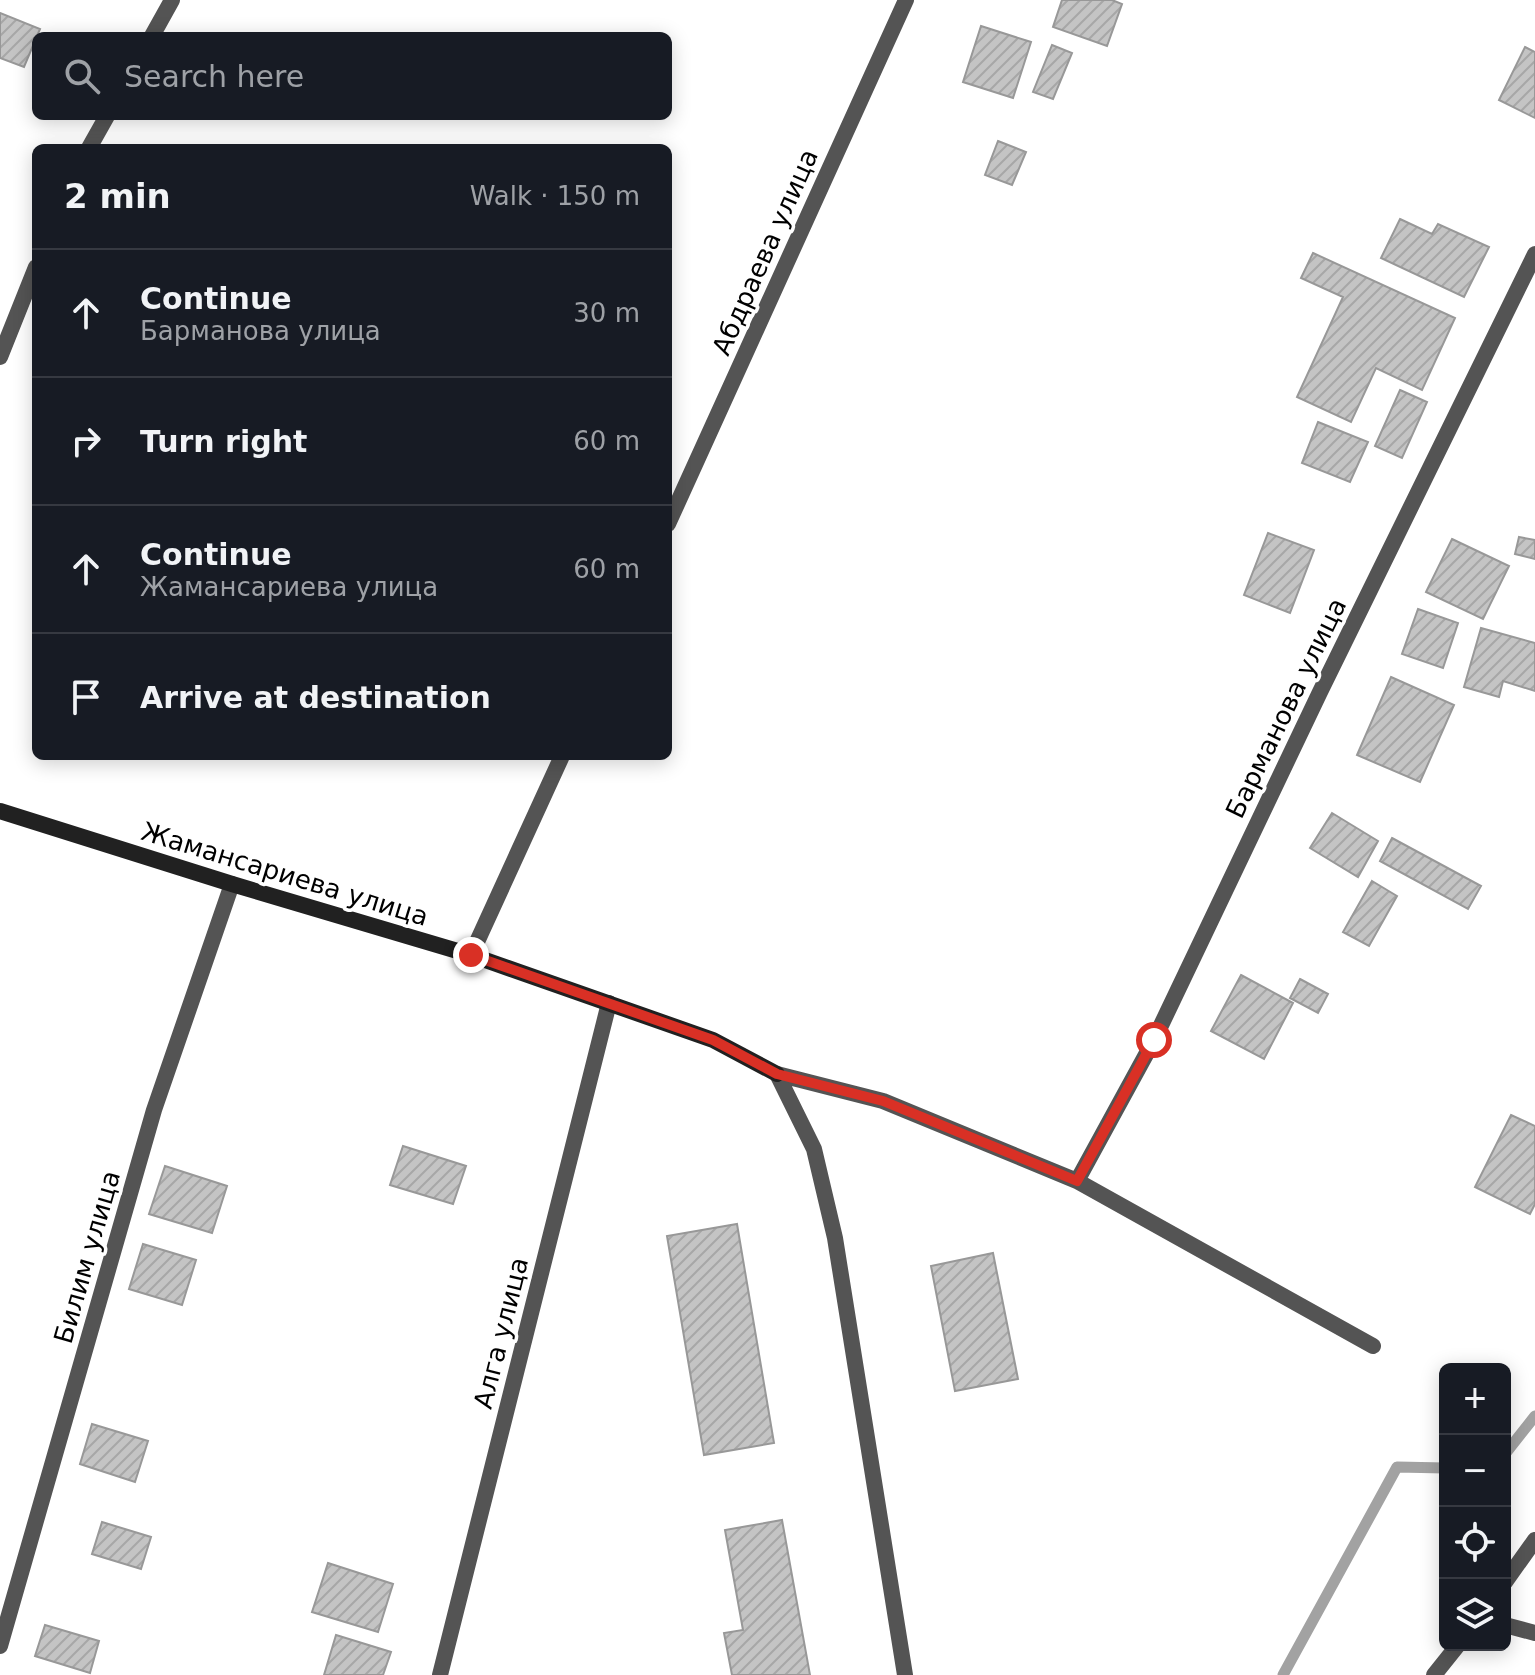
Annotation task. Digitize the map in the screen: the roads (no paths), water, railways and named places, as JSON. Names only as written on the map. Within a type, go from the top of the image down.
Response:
[{"type":"street","points":[[154,32],[172,0]]},
{"type":"street","name":"Абдраева улица","points":[[672,515],[906,0]]},
{"type":"street","points":[[91,144],[105,120]]},
{"type":"street","name":"Барманова улица","points":[[1077,1181],[1154,1040],[1320,692],[1535,254]]},
{"type":"street","points":[[0,357],[32,277]]},
{"type":"street","points":[[471,955],[560,760]]},
{"type":"street","name":"Жамансариева улица","points":[[0,811],[471,955],[713,1040],[777,1074]]},
{"type":"street","name":"Билим улица","points":[[0,1646],[154,1110],[232,884]]},
{"type":"street","name":"Алга улица","points":[[440,1675],[609,1003]]},
{"type":"street","points":[[777,1074],[883,1101],[1077,1181],[1373,1346]]},
{"type":"street","points":[[777,1074],[814,1149],[835,1238],[905,1675]]},
{"type":"street","points":[[1507,1579],[1535,1540]]},
{"type":"street","points":[[1511,1627],[1535,1633]]},
{"type":"street","points":[[1434,1675],[1453,1651]]},
{"type":"waterway","points":[[1511,1446],[1535,1416]]},
{"type":"waterway","points":[[1283,1675],[1397,1467],[1439,1468]]}]
